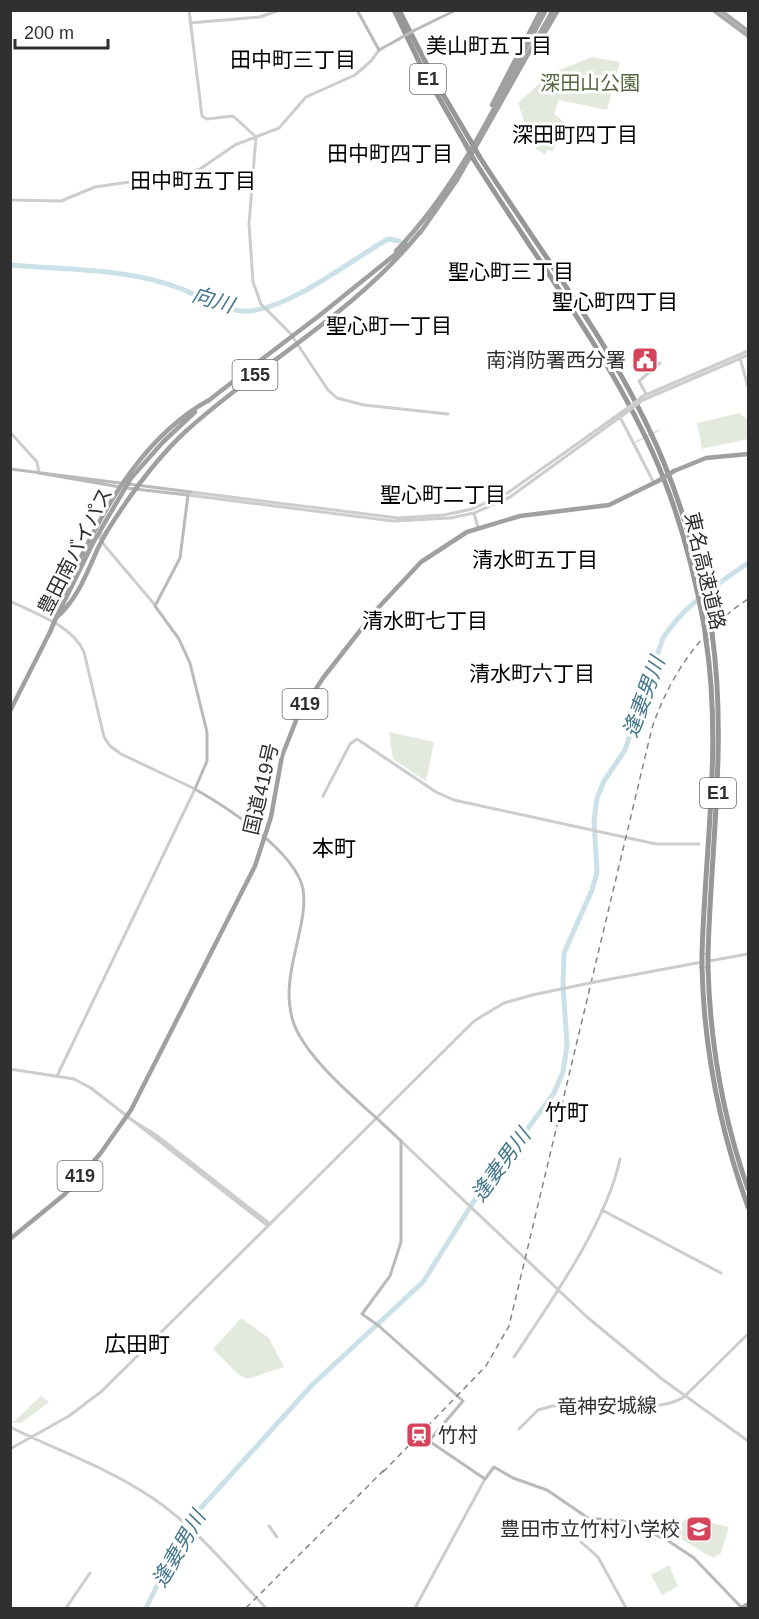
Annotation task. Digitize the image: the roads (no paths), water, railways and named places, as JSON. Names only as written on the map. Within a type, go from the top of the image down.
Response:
[{"type":"highway","name":"東名高速道路","points":[[393,10],[468,142],[586,319],[650,431],[680,505],[703,604],[709,620],[717,681],[720,746],[705,954]]},
{"type":"highway","name":"東名高速道路","points":[[399,10],[468,142],[474,160],[580,323],[636,418],[674,507],[698,582]]},
{"type":"highway","name":"155","points":[[487,119],[501,83],[541,10]]},
{"type":"highway","name":"豊田南バイパス","points":[[357,287],[392,255],[430,212],[458,171],[546,10]]},
{"type":"highway","name":"豊田南バイパス","points":[[10,711],[94,541],[131,478],[164,441],[209,400],[357,287],[420,232],[458,180],[553,10]]},
{"type":"highway","name":"155","points":[[496,112],[558,10]]},
{"type":"highway","name":"155","points":[[57,618],[79,590],[106,533],[135,487],[185,432],[386,273],[420,232]]},
{"type":"highway","name":"155","points":[[57,618],[59,604],[90,536],[122,484],[164,435],[209,400]]},
{"type":"highway","name":"国道419号","points":[[10,1239],[65,1194],[100,1154],[126,1116],[252,875],[265,840],[282,756],[297,718],[306,701],[364,625],[407,576],[433,554],[478,527],[530,514],[609,505],[674,471],[706,458],[748,454]]},
{"type":"highway","name":"東名高速道路","points":[[703,604],[711,681],[713,755],[705,954],[706,1028],[715,1094],[733,1163],[748,1207]]},
{"type":"highway","name":"東名高速道路","points":[[705,967],[722,1093],[748,1189]]},
{"type":"main road","points":[[357,10],[379,50],[456,10]]},
{"type":"main road","points":[[712,10],[748,36]]},
{"type":"main road","points":[[720,10],[748,31]]},
{"type":"main road","points":[[10,469],[189,494],[180,558],[155,606],[179,639],[190,663],[207,732],[207,761],[195,789],[288,859],[303,889],[304,910],[290,983],[294,1024],[315,1058],[401,1141],[402,1236],[390,1276],[362,1314],[379,1326],[464,1401],[429,1441],[485,1479],[494,1467],[513,1478],[547,1490],[588,1518],[624,1521],[650,1531],[694,1558],[742,1608],[748,1604]]},
{"type":"street","points":[[189,10],[203,118],[233,116],[256,137]]},
{"type":"street","points":[[189,23],[260,17],[280,10]]},
{"type":"street","points":[[10,200],[61,201],[95,187],[192,172],[235,145],[284,124],[306,97],[355,75],[379,50]]},
{"type":"street","points":[[256,137],[249,224],[253,282],[265,309],[297,342],[328,390],[340,400],[448,414]]},
{"type":"street","points":[[642,398],[748,353]]},
{"type":"street","points":[[189,494],[393,521],[431,521],[473,511],[527,481],[646,394],[748,353]]},
{"type":"street","points":[[740,358],[748,387]]},
{"type":"street","points":[[646,394],[639,381],[660,363]]},
{"type":"street","points":[[621,414],[656,482]]},
{"type":"street","points":[[10,432],[37,462],[39,473]]},
{"type":"street","points":[[473,511],[478,527]]},
{"type":"street","points":[[109,518],[100,539],[155,606]]},
{"type":"street","points":[[10,602],[69,632],[77,639],[84,652],[104,737],[110,746],[128,758],[195,789],[57,1076]]},
{"type":"street","points":[[323,796],[350,744],[357,739],[443,796],[656,844],[699,844]]},
{"type":"street","points":[[10,1449],[69,1416],[96,1397],[474,1021],[504,1003],[532,995],[748,954]]},
{"type":"street","points":[[10,1069],[79,1081],[269,1225]]},
{"type":"street","points":[[401,1141],[558,1290],[686,1396],[748,1441]]},
{"type":"street","points":[[514,1358],[558,1290],[602,1210],[615,1180],[620,1159]]},
{"type":"street","points":[[602,1210],[721,1273]]},
{"type":"street","name":"竜神安城線","points":[[519,1429],[538,1410],[552,1406],[660,1406],[674,1403],[686,1396],[748,1334]]},
{"type":"street","points":[[10,1427],[133,1486],[160,1503],[184,1523],[266,1608]]},
{"type":"street","points":[[415,1608],[485,1479]]},
{"type":"street","points":[[269,1526],[277,1537]]},
{"type":"street","points":[[581,1542],[598,1557],[626,1608]]},
{"type":"street","points":[[66,1608],[90,1573]]},
{"type":"waterway","name":"向川","points":[[10,265],[119,273],[140,277],[182,289],[234,310],[251,311],[268,307],[303,292],[388,239],[399,241]]},
{"type":"waterway","points":[[636,442],[659,430]]},
{"type":"waterway","name":"逢妻男川","points":[[146,1608],[183,1533],[199,1510],[312,1385],[423,1282],[472,1204],[554,1093],[563,1072],[567,1045],[563,985],[564,953],[592,890],[597,872],[594,821],[597,798],[604,781],[625,750],[663,638],[691,605],[748,563]]},
{"type":"railway","points":[[383,1472],[486,1366],[509,1326],[652,728],[668,690],[689,655],[716,625],[748,599]]},
{"type":"railway","points":[[246,1608],[387,1467]]},
{"type":"place","name":"南消防署西分署","points":[[645,360]]},
{"type":"place","name":"竹村","points":[[419,1435]]},
{"type":"place","name":"豊田市立竹村小学校","points":[[699,1529]]},
{"type":"district","name":"美山町五丁目","points":[[489,46]]},
{"type":"district","name":"田中町三丁目","points":[[293,60]]},
{"type":"district","name":"深田町四丁目","points":[[575,135]]},
{"type":"district","name":"田中町四丁目","points":[[390,154]]},
{"type":"district","name":"田中町五丁目","points":[[193,181]]},
{"type":"district","name":"聖心町三丁目","points":[[511,272]]},
{"type":"district","name":"聖心町四丁目","points":[[615,302]]},
{"type":"district","name":"聖心町一丁目","points":[[389,326]]},
{"type":"district","name":"聖心町二丁目","points":[[443,495]]},
{"type":"district","name":"清水町五丁目","points":[[535,560]]},
{"type":"district","name":"清水町七丁目","points":[[425,621]]},
{"type":"district","name":"清水町六丁目","points":[[532,674]]},
{"type":"district","name":"本町","points":[[334,848]]},
{"type":"district","name":"竹町","points":[[567,1112]]},
{"type":"district","name":"広田町","points":[[137,1344]]},
{"type":"park label","name":"深田山公園","points":[[590,83]]}]
